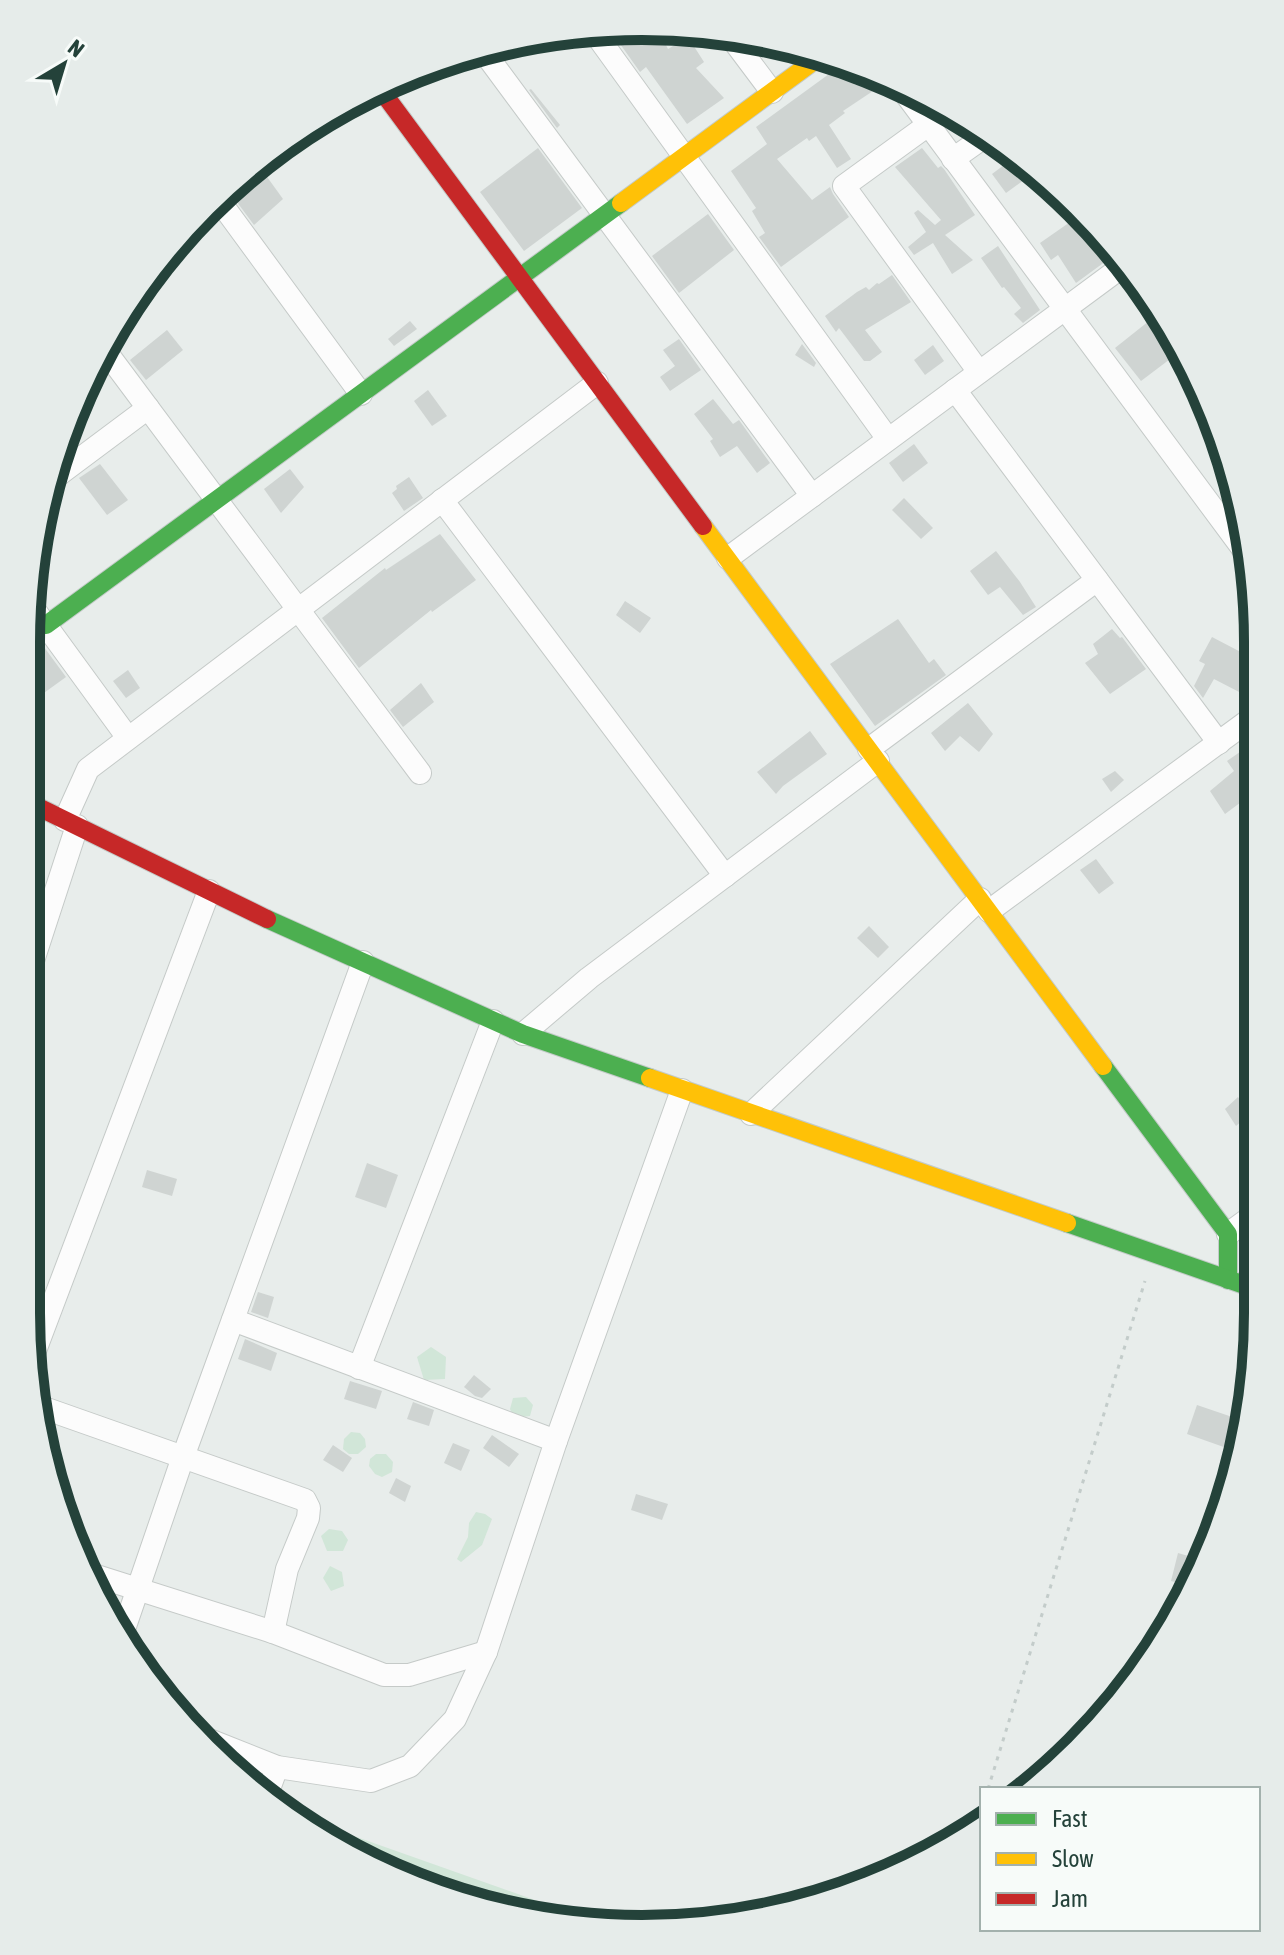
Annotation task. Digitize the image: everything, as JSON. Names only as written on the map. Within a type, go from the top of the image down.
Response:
[{"type":"street","points":[[601,41],[888,439]]},
{"type":"street","points":[[739,48],[772,92]]},
{"type":"street","points":[[490,60],[812,496]]},
{"type":"street","points":[[41,614],[216,500],[809,64]]},
{"type":"street","points":[[386,97],[1228,1234],[1228,1280]]},
{"type":"street","points":[[913,105],[1233,529]]},
{"type":"street","points":[[928,125],[844,186],[979,372]]},
{"type":"street","points":[[953,159],[977,142]]},
{"type":"street","points":[[225,208],[361,394]]},
{"type":"street","points":[[728,558],[1116,271]]},
{"type":"street","points":[[111,359],[420,773]]},
{"type":"street","points":[[40,933],[88,769],[597,383]]},
{"type":"street","points":[[955,390],[1219,743]]},
{"type":"street","points":[[66,469],[148,408]]},
{"type":"street","points":[[442,500],[725,876]]},
{"type":"street","points":[[523,1034],[589,978],[725,876],[873,755],[1097,580]]},
{"type":"street","points":[[41,621],[128,738]]},
{"type":"street","points":[[751,1114],[984,905],[1244,724]]},
{"type":"street","points":[[40,808],[262,917],[523,1034],[1244,1285]]},
{"type":"street","points":[[41,1336],[209,891]]},
{"type":"street","points":[[126,1623],[183,1457],[363,962]]},
{"type":"street","points":[[359,1368],[493,1021]]},
{"type":"street","points":[[223,1746],[277,1767],[371,1781],[410,1766],[455,1719],[486,1652],[556,1441],[682,1090]]},
{"type":"street","points":[[1228,1234],[1244,1222]]},
{"type":"street","points":[[233,1320],[556,1441]]},
{"type":"street","points":[[48,1410],[305,1500],[309,1508],[308,1518],[287,1569],[273,1632]]},
{"type":"street","points":[[101,1578],[273,1632],[384,1675],[409,1675],[486,1652]]},
{"type":"street","points":[[270,1786],[277,1767]]},
{"type":"path","points":[[989,1787],[1154,1254]]},
{"type":"green space","points":[[431,1347],[446,1357],[445,1379],[424,1380],[417,1357]]},
{"type":"green space","points":[[526,1397],[533,1405],[530,1416],[514,1418],[510,1409],[513,1398]]},
{"type":"green space","points":[[351,1432],[360,1433],[365,1439],[366,1447],[358,1454],[349,1454],[343,1449],[344,1439]]},
{"type":"green space","points":[[376,1454],[386,1454],[393,1462],[392,1472],[382,1477],[375,1474],[369,1466],[370,1459]]},
{"type":"green space","points":[[476,1512],[492,1519],[482,1545],[461,1562],[457,1559]]},
{"type":"green space","points":[[329,1529],[342,1531],[348,1540],[343,1551],[327,1551],[321,1536]]},
{"type":"green space","points":[[330,1566],[342,1572],[344,1586],[331,1591],[323,1578]]},
{"type":"green space","points":[[331,1828],[563,1910],[448,1883],[376,1853]]},
{"type":"building","points":[[618,41],[664,41],[668,49],[681,41],[691,42],[704,62],[696,68],[724,98],[687,124],[646,67],[640,72]]},
{"type":"building","points":[[833,71],[849,77],[855,85],[860,81],[876,89],[843,111],[845,113],[829,125],[851,159],[837,168],[816,136],[809,141],[807,138],[777,159],[812,200],[830,187],[849,217],[781,267],[759,237],[765,233],[752,211],[756,208],[731,171],[767,144],[756,127]]},
{"type":"building","points":[[529,90],[560,125],[557,128]]},
{"type":"building","points":[[538,148],[582,208],[524,251],[480,192]]},
{"type":"building","points":[[922,148],[938,168],[941,166],[944,169],[975,215],[945,235],[973,260],[952,274],[933,243],[914,255],[908,247],[926,232],[914,213],[918,210],[935,225],[941,220],[895,167]]},
{"type":"building","points":[[1007,163],[1026,179],[1006,193],[992,174]]},
{"type":"building","points":[[264,173],[283,199],[254,225],[235,199]]},
{"type":"building","points":[[708,214],[734,250],[679,293],[652,256]]},
{"type":"building","points":[[1072,221],[1107,260],[1076,283],[1058,255],[1051,260],[1040,243]]},
{"type":"building","points":[[998,246],[1040,310],[1023,323],[1014,314],[1021,308],[981,258]]},
{"type":"building","points":[[892,275],[911,302],[865,330],[882,352],[870,361],[864,361],[839,328],[836,332],[825,316],[857,292],[866,287],[869,290]]},
{"type":"building","points":[[1150,320],[1172,358],[1141,381],[1115,348]]},
{"type":"building","points":[[410,321],[417,329],[394,346],[388,339]]},
{"type":"building","points":[[167,330],[183,350],[146,380],[130,360]]},
{"type":"building","points":[[679,339],[701,370],[670,391],[660,377],[675,366],[663,350]]},
{"type":"building","points":[[802,344],[816,363],[814,367],[795,355]]},
{"type":"building","points":[[933,345],[944,361],[925,375],[914,360]]},
{"type":"building","points":[[428,390],[447,416],[432,426],[414,401]]},
{"type":"building","points":[[713,399],[733,424],[739,420],[770,463],[757,473],[737,446],[720,457],[710,441],[713,439],[694,414]]},
{"type":"building","points":[[914,444],[928,463],[903,482],[889,463]]},
{"type":"building","points":[[100,464],[128,500],[107,515],[79,478]]},
{"type":"building","points":[[290,469],[304,487],[281,513],[264,489]]},
{"type":"building","points":[[409,477],[423,498],[404,511],[392,493]]},
{"type":"building","points":[[904,498],[933,528],[921,539],[892,510]]},
{"type":"building","points":[[440,534],[476,580],[431,610],[359,668],[322,618],[385,568]]},
{"type":"building","points":[[996,551],[1036,607],[1023,615],[1000,587],[988,595],[970,571]]},
{"type":"building","points":[[625,601],[651,618],[640,633],[616,615]]},
{"type":"building","points":[[898,619],[929,663],[934,659],[946,675],[875,726],[830,664]]},
{"type":"building","points":[[1112,629],[1122,637],[1146,669],[1110,694],[1085,663],[1098,654],[1093,644]]},
{"type":"building","points":[[1212,637],[1244,654],[1243,694],[1214,679],[1203,698],[1194,686],[1205,664],[1199,661]]},
{"type":"building","points":[[40,642],[41,643],[66,677],[40,696]]},
{"type":"building","points":[[128,670],[140,688],[126,698],[113,681]]},
{"type":"building","points":[[421,683],[434,702],[403,727],[390,710]]},
{"type":"building","points":[[968,703],[993,734],[979,752],[960,736],[945,751],[931,733]]},
{"type":"building","points":[[810,731],[827,754],[776,794],[757,772]]},
{"type":"building","points":[[1244,749],[1244,800],[1225,814],[1210,791],[1234,771],[1227,761]]},
{"type":"building","points":[[1115,771],[1124,780],[1111,792],[1102,779]]},
{"type":"building","points":[[1096,859],[1114,883],[1099,894],[1080,870]]},
{"type":"building","points":[[869,926],[889,947],[878,958],[857,938]]},
{"type":"building","points":[[1238,1097],[1244,1106],[1244,1119],[1236,1126],[1225,1109]]},
{"type":"building","points":[[367,1163],[398,1175],[386,1208],[355,1197]]},
{"type":"building","points":[[147,1170],[177,1179],[172,1196],[142,1187]]},
{"type":"building","points":[[258,1292],[274,1297],[268,1318],[251,1312]]},
{"type":"building","points":[[245,1339],[277,1353],[271,1371],[238,1359]]},
{"type":"building","points":[[474,1375],[491,1389],[482,1398],[464,1387]]},
{"type":"building","points":[[350,1381],[382,1391],[376,1409],[344,1399]]},
{"type":"building","points":[[413,1402],[434,1410],[429,1426],[407,1419]]},
{"type":"building","points":[[1197,1405],[1234,1418],[1228,1448],[1187,1434]]},
{"type":"building","points":[[492,1435],[519,1454],[509,1467],[483,1448]]},
{"type":"building","points":[[453,1443],[470,1450],[461,1471],[444,1463]]},
{"type":"building","points":[[333,1445],[352,1458],[343,1472],[323,1460]]},
{"type":"building","points":[[396,1478],[411,1486],[405,1502],[389,1493]]},
{"type":"building","points":[[636,1494],[668,1504],[662,1520],[631,1510]]},
{"type":"building","points":[[1178,1553],[1192,1557],[1180,1583],[1171,1581]]},
{"type":"traffic: fast","points":[[46,625],[621,203]]},
{"type":"traffic: fast","points":[[267,919],[523,1034],[650,1078]]},
{"type":"traffic: fast","points":[[1103,1066],[1228,1234],[1228,1280]]},
{"type":"traffic: fast","points":[[1067,1223],[1244,1285]]},
{"type":"traffic: slow","points":[[621,203],[809,64]]},
{"type":"traffic: slow","points":[[703,526],[1103,1066]]},
{"type":"traffic: slow","points":[[650,1078],[1067,1223]]},
{"type":"traffic: jam","points":[[386,97],[703,526]]},
{"type":"traffic: jam","points":[[40,808],[267,919]]}]
